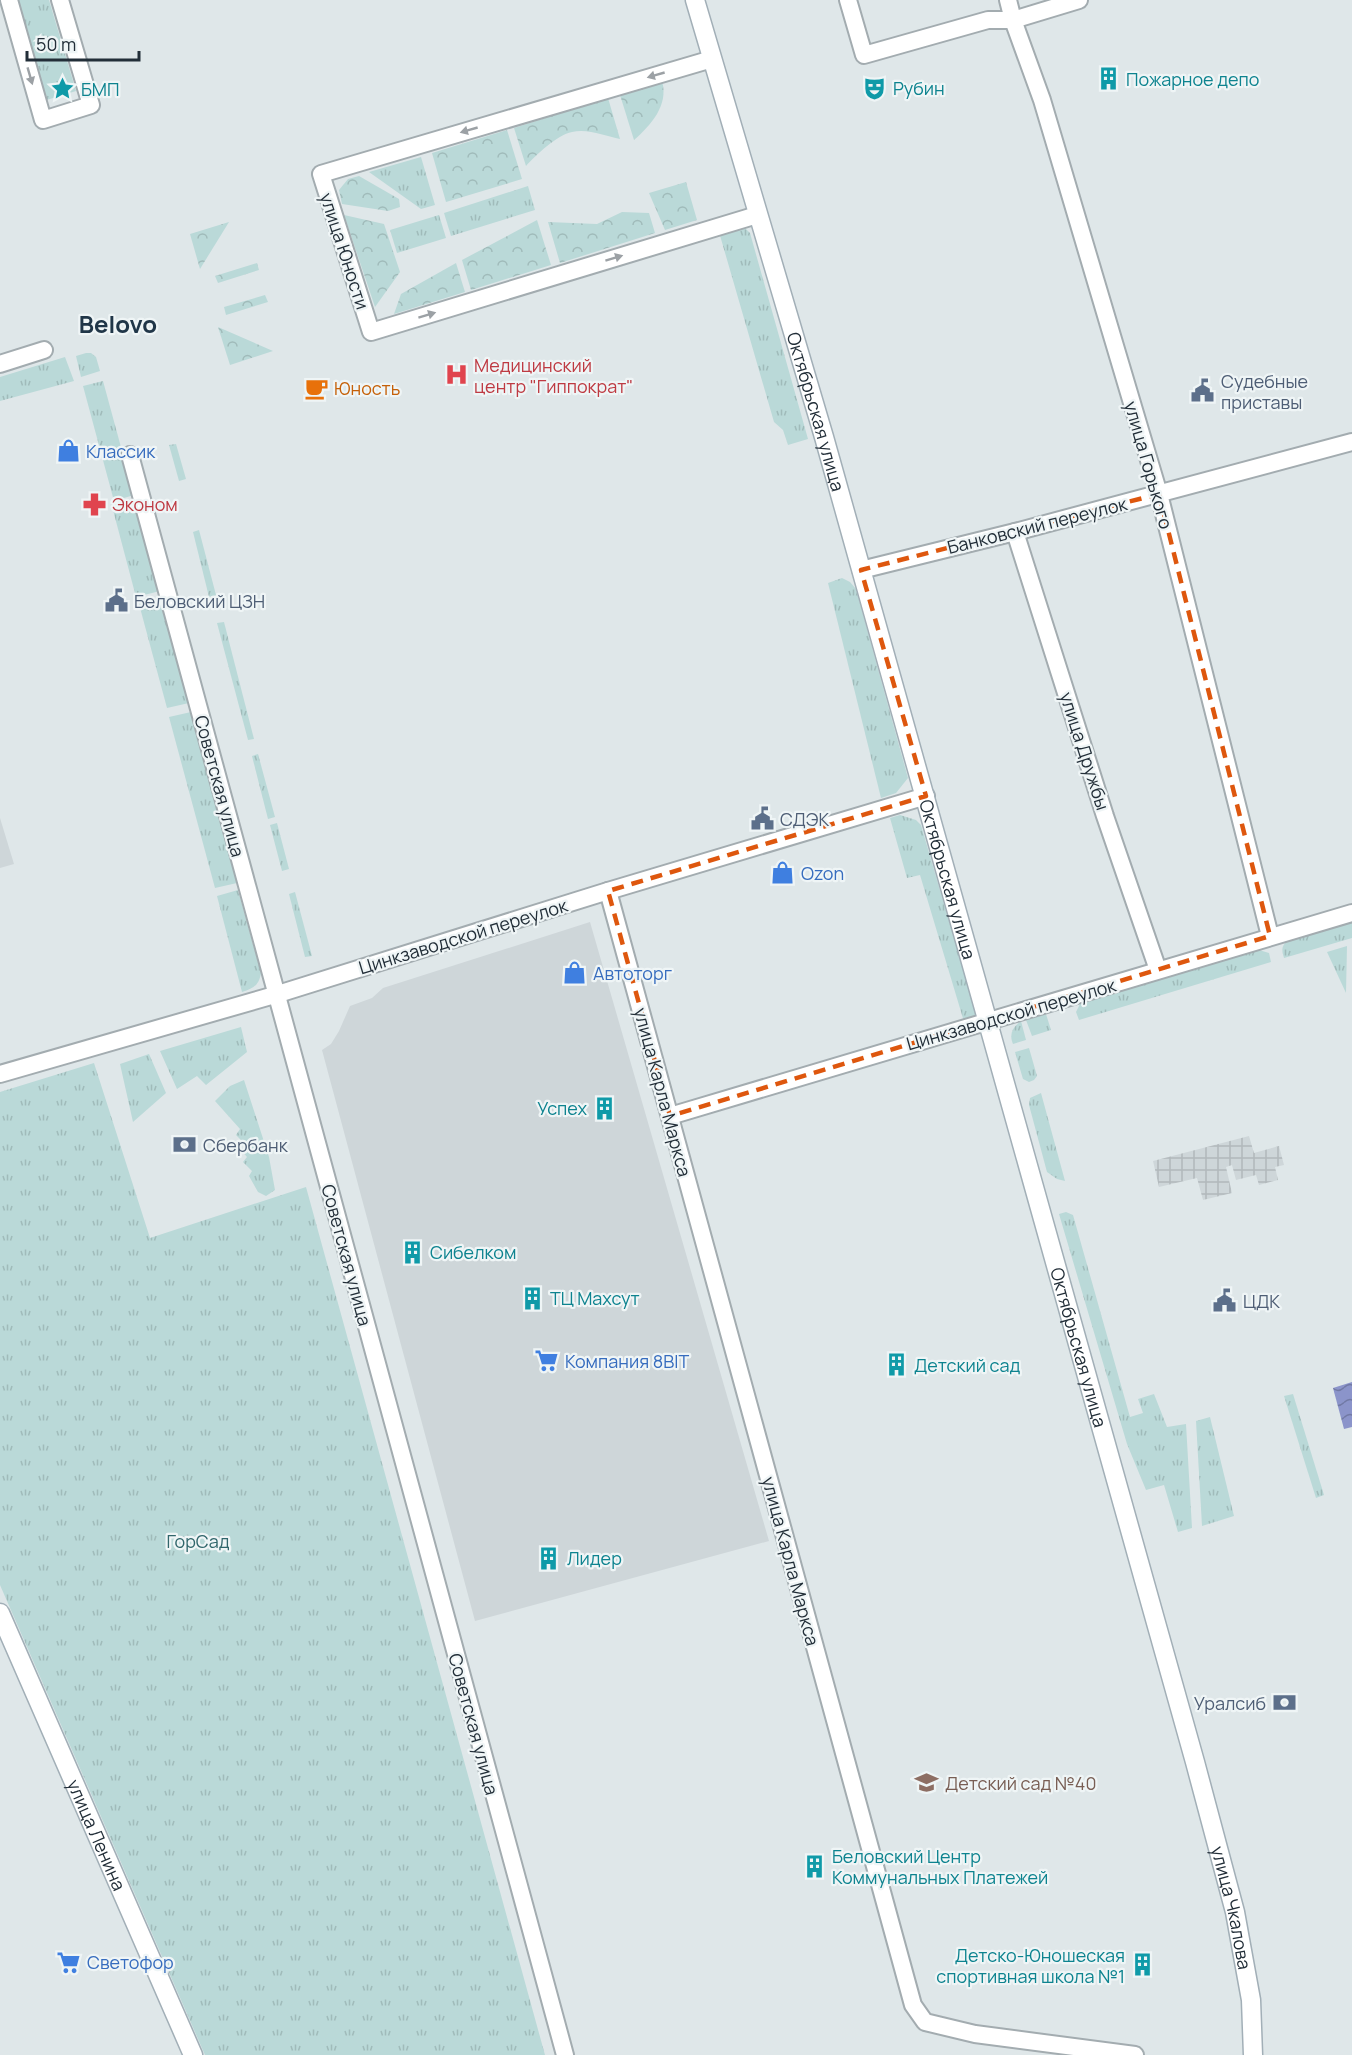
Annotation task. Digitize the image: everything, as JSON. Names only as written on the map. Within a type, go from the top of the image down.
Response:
[{"type":"street","points":[[9,0],[43,120],[91,105],[60,0]]},
{"type":"street","name":"Октябрьская улица","points":[[695,0],[824,437],[926,796],[1195,1762]]},
{"type":"street","points":[[848,0],[864,56],[988,20],[1013,20],[1079,0]]},
{"type":"street","name":"улица Горького","points":[[1008,0],[1042,100],[1159,494],[1270,936]]},
{"type":"street","name":"улица Юности","points":[[712,59],[321,174],[371,332],[757,215]]},
{"type":"street","points":[[0,364],[44,350]]},
{"type":"street","name":"Банковский переулок","points":[[861,570],[1015,532],[1352,442]]},
{"type":"street","name":"Советская улица","points":[[130,455],[565,2055]]},
{"type":"street","name":"улица Дружбы","points":[[1015,532],[1105,816],[1158,970]]},
{"type":"street","name":"Цинкзаводской переулок","points":[[0,1074],[278,994],[608,891],[926,796]]},
{"type":"street","name":"улица Карла Маркса","points":[[608,891],[913,2005],[925,2022],[975,2034],[1135,2055]]},
{"type":"street","name":"Цинкзаводской переулок","points":[[670,1116],[1352,913]]},
{"type":"street","name":"улица Ленина","points":[[0,1613],[193,2055]]},
{"type":"street","name":"улица Чкалова","points":[[1195,1762],[1235,1912],[1251,2000],[1253,2055]]},
{"type":"highlighted area","points":[[1159,494],[1270,936],[670,1116],[608,891],[926,796],[861,570]]},
{"type":"shaded area","points":[[0,818],[14,864],[0,868]]},
{"type":"shaded area","points":[[590,922],[769,1541],[475,1621],[322,1050],[331,1044],[350,1006],[372,998],[383,988]]},
{"type":"shaded area","points":[[1249,1136],[1254,1153],[1279,1146],[1284,1165],[1275,1167],[1278,1180],[1259,1185],[1256,1175],[1236,1180],[1232,1165],[1226,1167],[1232,1193],[1203,1200],[1197,1178],[1159,1187],[1153,1161]]},
{"type":"green space","points":[[10,0],[49,0],[76,91],[40,102]]},
{"type":"green space","points":[[662,81],[664,90],[661,106],[647,128],[634,140],[620,95]]},
{"type":"green space","points":[[608,98],[620,139],[590,132],[572,132],[553,141],[526,166],[514,128]]},
{"type":"green space","points":[[507,130],[522,179],[446,202],[432,153]]},
{"type":"green space","points":[[421,157],[435,205],[421,209],[369,172]]},
{"type":"green space","points":[[359,176],[399,199],[400,207],[388,211],[342,204],[339,190],[348,179]]},
{"type":"green space","points":[[686,182],[697,220],[665,230],[649,193]]},
{"type":"green space","points":[[528,186],[535,210],[451,236],[444,213]]},
{"type":"green space","points":[[622,212],[649,213],[655,233],[560,263],[548,222],[597,224]]},
{"type":"green space","points":[[344,215],[384,224],[400,272],[375,307]]},
{"type":"green space","points":[[439,215],[446,238],[397,253],[390,230]]},
{"type":"green space","points":[[537,220],[551,265],[471,290],[462,260]]},
{"type":"green space","points":[[229,222],[200,269],[190,234]]},
{"type":"green space","points":[[744,227],[750,233],[808,439],[788,445],[783,430],[774,422],[719,232]]},
{"type":"green space","points":[[257,263],[259,270],[218,283],[215,276]]},
{"type":"green space","points":[[456,263],[465,292],[394,314],[401,294]]},
{"type":"green space","points":[[265,295],[268,302],[226,315],[224,307]]},
{"type":"green space","points":[[218,327],[273,351],[230,365]]},
{"type":"green space","points":[[91,353],[96,357],[100,371],[81,377],[76,356]]},
{"type":"green space","points":[[65,357],[74,381],[0,401],[0,377]]},
{"type":"green space","points":[[103,381],[134,495],[114,501],[83,386]]},
{"type":"green space","points":[[176,444],[186,479],[179,481],[169,445]]},
{"type":"green space","points":[[136,503],[160,591],[136,597],[113,510]]},
{"type":"green space","points":[[199,530],[216,595],[209,597],[193,532]]},
{"type":"green space","points":[[842,578],[856,589],[908,778],[896,793],[881,798],[828,583]]},
{"type":"green space","points":[[161,598],[189,703],[167,708],[139,604]]},
{"type":"green space","points":[[224,622],[254,739],[248,740],[217,623]]},
{"type":"green space","points":[[191,712],[237,883],[215,888],[169,717]]},
{"type":"green space","points":[[258,754],[275,817],[268,819],[252,756]]},
{"type":"green space","points":[[900,815],[916,820],[921,825],[978,1021],[965,1025],[920,875],[907,878],[890,818]]},
{"type":"green space","points":[[277,823],[289,869],[282,871],[270,825]]},
{"type":"green space","points":[[238,890],[261,973],[255,985],[242,992],[217,896]]},
{"type":"green space","points":[[295,892],[312,956],[305,957],[289,894]]},
{"type":"green space","points":[[1352,922],[1352,938],[1284,958],[1282,949],[1286,942]]},
{"type":"green space","points":[[1347,946],[1346,993],[1327,952]]},
{"type":"green space","points":[[1259,950],[1269,953],[1271,962],[1079,1020],[1076,1012],[1081,1002]]},
{"type":"green space","points":[[1046,1014],[1051,1030],[1032,1036],[1026,1020]]},
{"type":"green space","points":[[1021,1021],[1026,1040],[1013,1044],[1012,1031]]},
{"type":"green space","points":[[241,1027],[247,1052],[206,1085],[197,1076],[177,1089],[160,1051]]},
{"type":"green space","points":[[1029,1048],[1037,1076],[1029,1082],[1023,1079],[1015,1052]]},
{"type":"green space","points":[[149,1054],[166,1093],[133,1122],[120,1064]]},
{"type":"green space","name":"ГорСад","points":[[94,1063],[150,1238],[306,1187],[545,2055],[205,2055],[0,1585],[0,1092]]},
{"type":"green space","points":[[244,1080],[269,1157],[275,1190],[266,1196],[258,1192],[249,1176],[252,1171],[243,1162],[247,1157],[241,1150],[246,1145],[236,1135],[240,1129],[215,1101],[230,1086]]},
{"type":"green space","points":[[1041,1093],[1065,1181],[1047,1172],[1029,1105],[1030,1098]]},
{"type":"green space","points":[[1066,1212],[1073,1215],[1130,1417],[1143,1413],[1138,1399],[1154,1394],[1167,1427],[1186,1424],[1192,1528],[1178,1532],[1164,1485],[1146,1490],[1127,1444],[1059,1214]]},
{"type":"green space","points":[[1293,1394],[1324,1495],[1316,1498],[1284,1396]]},
{"type":"green space","points":[[1210,1417],[1234,1516],[1202,1526],[1196,1421]]},
{"type":"water","points":[[1352,1382],[1352,1427],[1344,1429],[1333,1388]]},
{"type":"place","name":"Пожарное депо","points":[[1108,79]]},
{"type":"place","name":"Рубин","points":[[875,88]]},
{"type":"place","name":"БМП","points":[[63,89]]},
{"type":"place","name":"Медицинский центр \"Гиппократ\"","points":[[456,375]]},
{"type":"place","name":"Юность","points":[[316,388]]},
{"type":"place","name":"Судебные приставы","points":[[1203,391]]},
{"type":"place","name":"Классик","points":[[68,451]]},
{"type":"place","name":"Эконом","points":[[94,504]]},
{"type":"place","name":"Беловский ЦЗН","points":[[116,601]]},
{"type":"place","name":"СДЭК","points":[[762,819]]},
{"type":"place","name":"Ozon","points":[[783,873]]},
{"type":"place","name":"Автоторг","points":[[575,973]]},
{"type":"place","name":"Успех","points":[[605,1108]]},
{"type":"place","name":"Сбербанк","points":[[185,1145]]},
{"type":"place","name":"Сибелком","points":[[412,1252]]},
{"type":"place","name":"ТЦ Махсут","points":[[532,1298]]},
{"type":"place","name":"ЦДК","points":[[1225,1301]]},
{"type":"place","name":"Компания 8BIT","points":[[547,1361]]},
{"type":"place","name":"Детский сад","points":[[896,1365]]},
{"type":"place","name":"Лидер","points":[[549,1558]]},
{"type":"place","name":"Уралсиб","points":[[1284,1703]]},
{"type":"place","name":"Детский сад №40","points":[[927,1783]]},
{"type":"place","name":"Беловский Центр Коммунальных Платежей","points":[[814,1866]]},
{"type":"place","name":"Светофор","points":[[69,1962]]},
{"type":"place","name":"Детско-Юношеская спортивная школа №1","points":[[1143,1965]]},
{"type":"district","name":"Belovo","points":[[118,323]]}]
